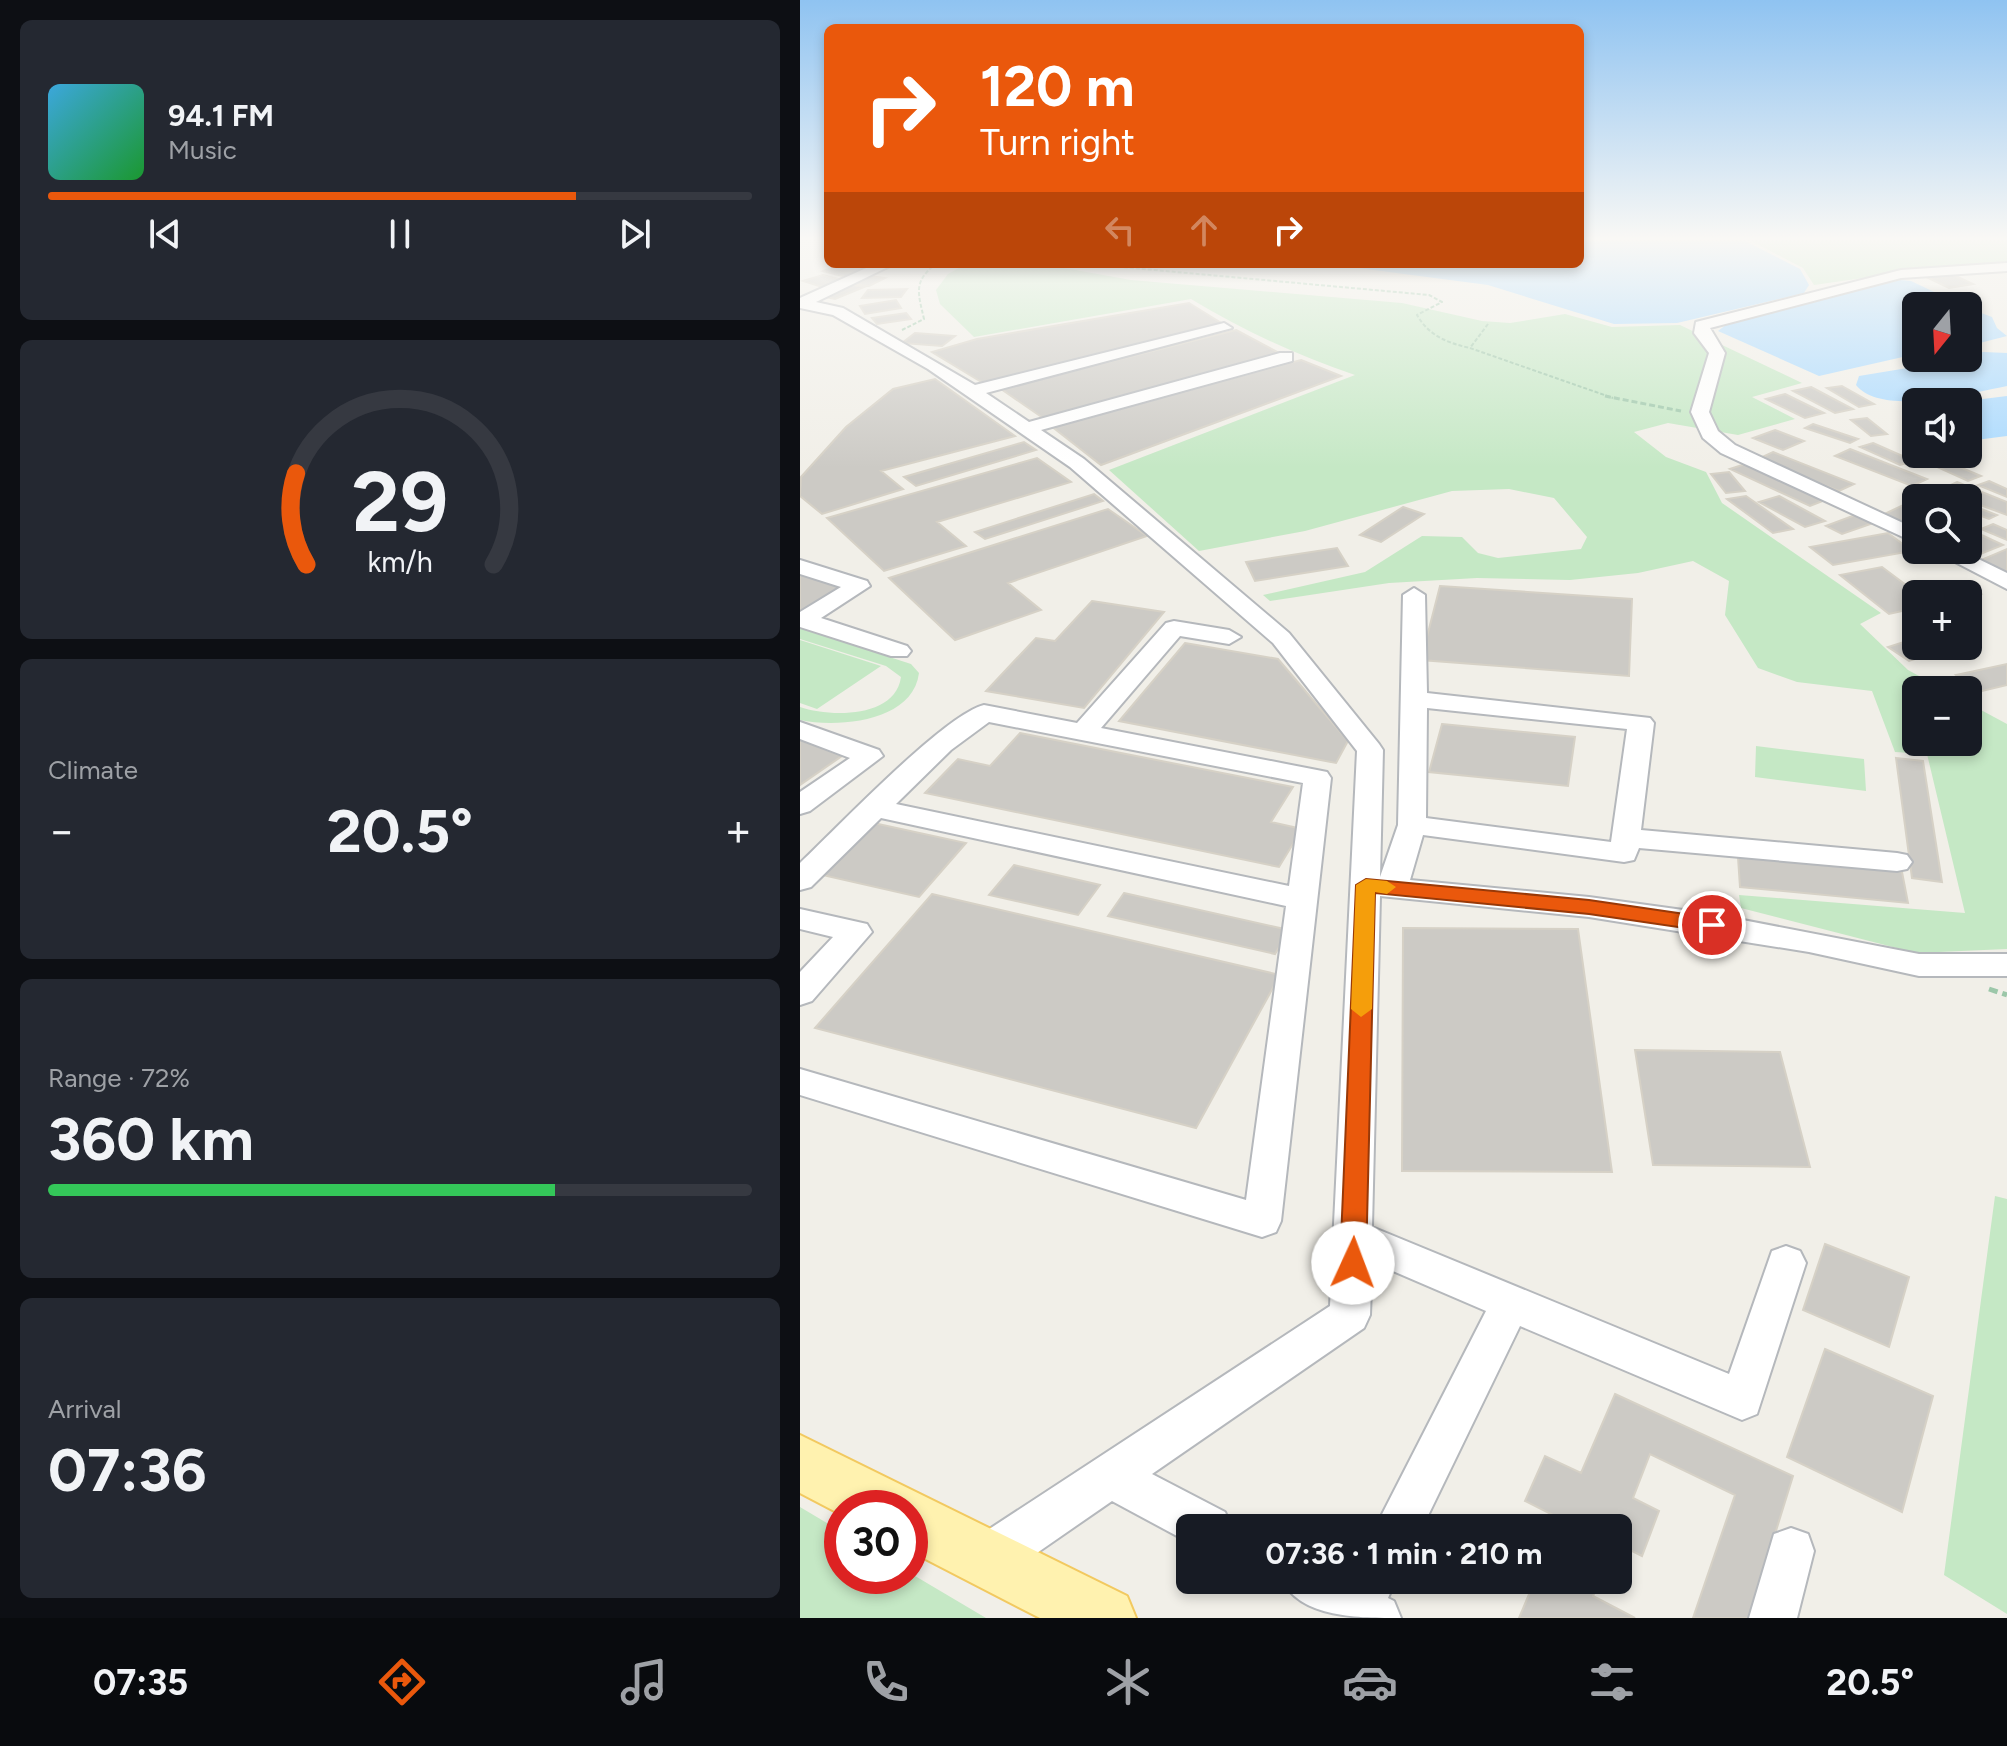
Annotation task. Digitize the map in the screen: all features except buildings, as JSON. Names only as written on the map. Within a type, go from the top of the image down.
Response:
[{"type":"main road","points":[[800,1463],[853,1490]]},
{"type":"main road","points":[[928,1528],[1105,1618]]},
{"type":"street","points":[[848,317],[973,391],[1077,463],[1281,638],[1370,750],[1379,886],[1350,1315],[988,1558]]},
{"type":"street","points":[[1735,317],[1702,325],[1702,333],[1717,353],[1700,412],[1710,434],[1728,449],[1902,530]]},
{"type":"street","points":[[973,391],[1224,328]]},
{"type":"street","points":[[1026,428],[1286,357]]},
{"type":"street","points":[[1971,564],[2007,582]]},
{"type":"street","points":[[800,567],[859,586],[802,619]]},
{"type":"street","points":[[1379,886],[1412,825],[1414,595]]},
{"type":"street","points":[[802,619],[899,651]]},
{"type":"street","points":[[1083,732],[1174,628],[1229,637]]},
{"type":"street","points":[[1412,825],[1624,853],[1641,723],[1414,699]]},
{"type":"street","points":[[800,880],[942,744],[984,713],[1317,778],[1262,1221],[800,1082]]},
{"type":"street","points":[[800,730],[870,756],[800,805]]},
{"type":"street","points":[[876,808],[1302,899]]},
{"type":"street","points":[[1626,838],[1897,862]]},
{"type":"street","points":[[1379,886],[1589,907],[1809,941],[1919,965],[2007,965]]},
{"type":"street","points":[[800,919],[856,932],[800,993]]},
{"type":"street","points":[[1354,1237],[1742,1400],[1786,1263]]},
{"type":"street","points":[[1405,1514],[1511,1303]]},
{"type":"street","points":[[1111,1476],[1183,1514]]},
{"type":"street","points":[[1773,1618],[1791,1551]]},
{"type":"street","points":[[1346,1594],[1369,1602]]},
{"type":"path","points":[[882,336],[924,319],[923,317]]},
{"type":"path","points":[[1418,317],[1436,337],[1617,398],[1656,409],[1700,412]]},
{"type":"path","points":[[1470,348],[1488,324]]},
{"type":"green space","points":[[953,317],[1091,317],[974,337]]},
{"type":"green space","points":[[1221,317],[1462,317],[1510,323],[1550,317],[1574,317],[1612,327],[1680,325],[1802,383],[1752,397],[1795,419],[1738,435],[1668,423],[1634,432],[1666,457],[1706,472],[1722,503],[1881,613],[1860,624],[1908,670],[1919,676],[1902,676],[1902,752],[1895,752],[1872,691],[1797,682],[1758,668],[1725,615],[1729,581],[1693,561],[1638,573],[1570,580],[1477,578],[1389,583],[1270,601],[1263,595],[1365,572],[1422,536],[1462,537],[1478,553],[1498,558],[1581,549],[1587,537],[1554,498],[1509,489],[1452,491],[1305,531],[1199,551],[1109,470],[1355,375],[1271,342]]},
{"type":"green space","points":[[800,628],[911,664],[919,673],[914,689],[889,712],[872,718],[834,723],[800,720],[800,707],[843,713],[874,708],[887,701],[896,691],[901,677],[886,666],[800,639]]},
{"type":"green space","points":[[800,640],[881,666],[817,709],[800,703]]},
{"type":"green space","points":[[1982,711],[2007,724],[2007,949],[1916,953],[1741,908],[1739,895],[1965,913],[1927,756],[1982,756]]},
{"type":"green space","points":[[1756,746],[1864,759],[1866,791],[1755,777]]},
{"type":"green space","points":[[1995,1196],[2007,1199],[2007,1614],[1944,1575]]},
{"type":"green space","points":[[800,1507],[824,1521],[824,1594],[928,1594],[928,1584],[986,1618],[800,1618]]},
{"type":"water","points":[[1590,317],[1704,317],[1677,323],[1614,324]]},
{"type":"water","points":[[1750,317],[1902,317],[1902,357],[1819,376],[1718,331],[1731,321]]},
{"type":"water","points":[[1982,317],[1992,317],[1997,328],[2007,336],[1982,342]]},
{"type":"water","points":[[1982,352],[2007,353],[2007,386],[1982,391],[1982,388],[1902,388],[1902,401],[1868,395],[1856,385],[1859,376],[1902,369],[1902,372],[1982,372]]},
{"type":"water","points":[[2007,396],[2007,436],[1982,439],[1982,399]]},
{"type":"slow traffic","points":[[1361,1009],[1366,885],[1387,887]]},
{"type":"route","points":[[1353,1263],[1366,885],[1589,907],[1712,925]]}]
